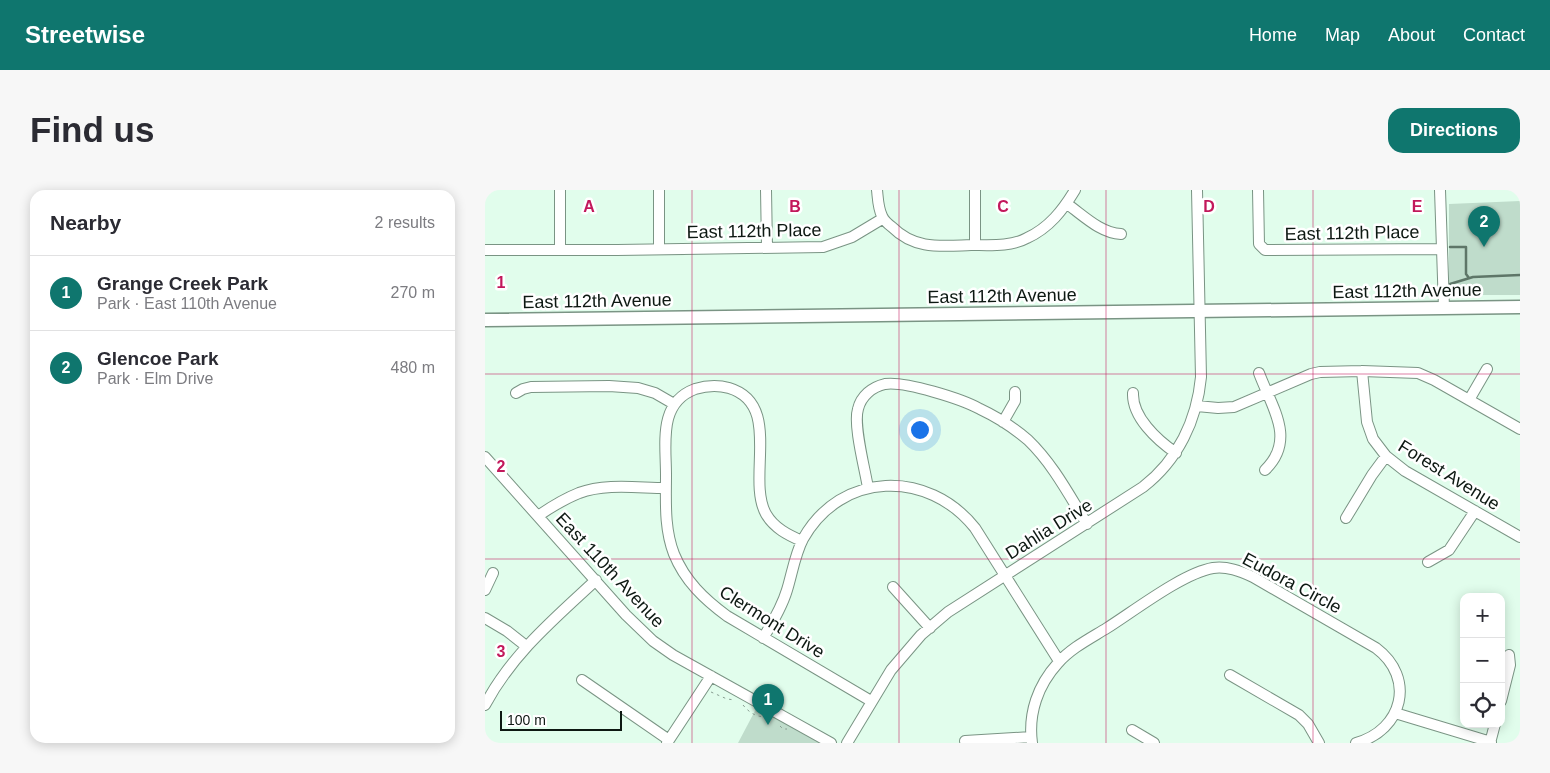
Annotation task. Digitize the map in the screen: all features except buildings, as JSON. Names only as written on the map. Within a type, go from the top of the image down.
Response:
[{"type":"street","points":[[560,250],[561,190]]},
{"type":"street","points":[[659,190],[659,249]]},
{"type":"street","points":[[766,190],[767,247]]},
{"type":"street","points":[[877,190],[878,205],[882,218],[899,234],[912,242],[933,246],[1007,244],[1025,240],[1042,230],[1067,204],[1075,190]]},
{"type":"street","points":[[975,190],[975,246]]},
{"type":"street","name":"Dahlia Drive","points":[[847,743],[871,701],[900,658],[930,628],[962,602],[1087,524],[1153,480],[1176,453],[1197,406],[1201,377],[1197,190]]},
{"type":"street","name":"East 112th Place","points":[[1258,190],[1259,240],[1262,248],[1272,251],[1443,249]]},
{"type":"street","points":[[1440,190],[1443,308]]},
{"type":"street","points":[[1067,204],[1103,230],[1111,234],[1121,234]]},
{"type":"street","name":"East 112th Place","points":[[485,250],[823,247],[845,240],[882,218]]},
{"type":"street","name":"East 112th Avenue","points":[[485,320],[1520,307]]},
{"type":"street","points":[[1469,400],[1487,368]]},
{"type":"street","points":[[1197,406],[1234,407],[1311,374],[1320,372],[1362,371],[1418,374],[1434,380],[1520,429]]},
{"type":"street","name":"Forest Avenue","points":[[1362,371],[1367,422],[1373,439],[1386,456],[1405,471],[1520,537]]},
{"type":"street","points":[[1259,373],[1276,414],[1281,437],[1277,454],[1265,470]]},
{"type":"street","points":[[868,488],[857,414],[862,399],[878,386],[884,384],[897,385],[953,398],[980,408],[1028,440],[1050,466],[1087,524]]},
{"type":"street","points":[[517,393],[531,387],[625,386],[647,390],[674,404],[689,392],[711,386],[729,388],[746,398],[755,410],[759,423],[761,491],[766,514],[778,528],[789,536],[802,541]]},
{"type":"street","points":[[1003,422],[1014,403],[1015,392]]},
{"type":"street","points":[[1133,393],[1133,402],[1137,411],[1151,433],[1161,443],[1176,453]]},
{"type":"street","name":"Clermont Drive","points":[[674,404],[666,422],[665,515],[673,552],[687,579],[708,602],[727,616],[871,701]]},
{"type":"street","points":[[1346,518],[1386,456]]},
{"type":"street","name":"East 110th Avenue","points":[[485,457],[626,615],[653,641],[673,655],[831,743]]},
{"type":"street","points":[[763,638],[781,608],[802,541],[813,525],[834,504],[849,495],[868,488],[889,486],[913,487],[934,494],[962,512],[975,528],[1059,661]]},
{"type":"street","points":[[538,516],[565,500],[589,490],[610,487],[666,488]]},
{"type":"street","points":[[1429,562],[1449,550],[1475,511]]},
{"type":"street","name":"Eudora Circle","points":[[1031,740],[1032,716],[1037,695],[1059,661],[1171,586],[1213,568],[1231,568],[1253,577],[1384,654],[1394,667],[1399,683],[1399,697],[1395,713],[1385,728],[1373,737],[1356,743]]},
{"type":"street","points":[[485,590],[493,573]]},
{"type":"street","points":[[485,705],[497,683],[526,646],[596,580]]},
{"type":"street","points":[[893,587],[930,628]]},
{"type":"street","points":[[485,618],[507,631],[526,646]]},
{"type":"street","points":[[1505,685],[1510,665],[1509,655]]},
{"type":"street","points":[[1230,675],[1299,715],[1308,724],[1319,743]]},
{"type":"street","points":[[582,680],[668,741],[711,676]]},
{"type":"street","points":[[1395,713],[1491,742],[1494,728]]},
{"type":"street","points":[[1132,730],[1154,743]]},
{"type":"street","points":[[965,741],[1031,740]]},
{"type":"path","points":[[703,688],[727,700],[739,701],[749,712],[756,716],[764,717]]},
{"type":"path","points":[[777,724],[783,729],[793,729]]},
{"type":"green space","points":[[1520,201],[1520,295],[1455,295],[1449,290],[1449,204]]},
{"type":"green space","points":[[757,707],[820,743],[738,743]]},
{"type":"waterway","points":[[1450,247],[1466,247],[1466,274],[1469,278]]},
{"type":"waterway","points":[[1450,284],[1473,277],[1520,275]]},
{"type":"place","name":"Glencoe Park","points":[[1484,247]]},
{"type":"place","name":"Grange Creek Park","points":[[768,725]]}]
